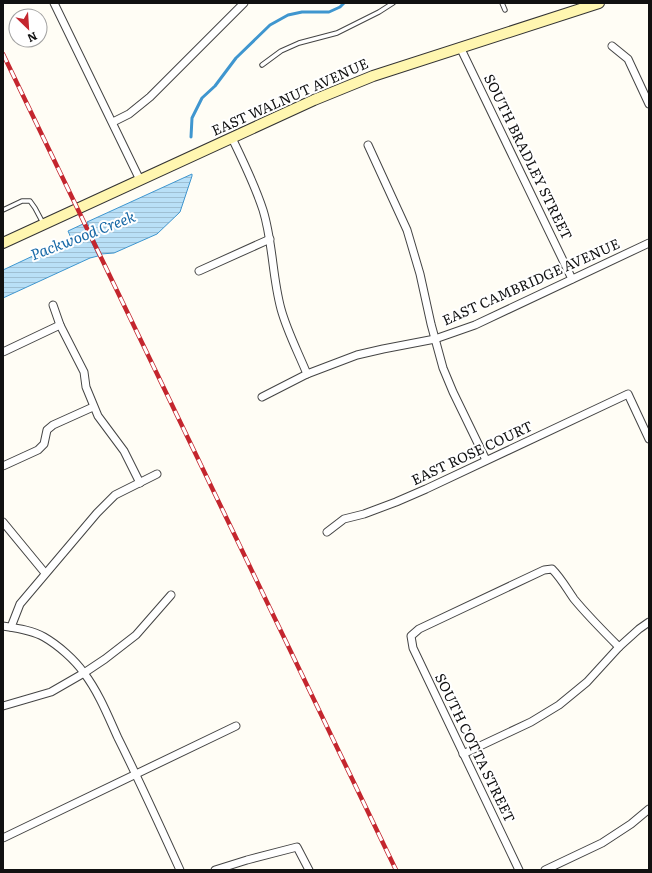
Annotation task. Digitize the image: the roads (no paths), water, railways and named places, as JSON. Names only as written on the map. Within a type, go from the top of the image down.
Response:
[{"type":"main road","name":"EAST WALNUT AVENUE","points":[[4,240],[44,224],[314,100],[373,76],[599,3]]},
{"type":"street","points":[[54,3],[140,180]]},
{"type":"street","points":[[113,122],[129,114],[150,97],[244,3]]},
{"type":"street","points":[[612,46],[628,60],[649,104]]},
{"type":"street","name":"SOUTH BRADLEY STREET","points":[[460,47],[572,279]]},
{"type":"street","points":[[641,87],[649,83]]},
{"type":"street","points":[[232,138],[255,188],[263,211],[270,240],[281,308],[307,374]]},
{"type":"street","points":[[368,145],[407,230],[420,274],[443,368],[486,460]]},
{"type":"street","points":[[199,271],[270,240]]},
{"type":"street","name":"EAST CAMBRIDGE AVENUE","points":[[262,396],[307,374],[357,355],[435,338],[475,324],[649,243]]},
{"type":"street","points":[[53,304],[60,325],[84,372],[86,387],[93,406],[98,416],[124,451],[140,483]]},
{"type":"street","points":[[3,352],[60,325]]},
{"type":"street","name":"EAST ROSE COURT","points":[[326,532],[344,519],[364,514],[426,489],[628,394],[649,438]]},
{"type":"street","points":[[3,466],[38,450],[44,444],[47,430],[53,425],[93,406]]},
{"type":"street","points":[[11,627],[20,604],[97,513],[115,495],[157,474]]},
{"type":"street","points":[[3,522],[45,573]]},
{"type":"street","name":"SOUTH COTTA STREET","points":[[519,870],[413,648],[411,636],[419,629],[544,570],[552,569],[558,575],[574,599],[619,647]]},
{"type":"street","points":[[3,706],[51,692],[84,673],[136,635],[171,595]]},
{"type":"street","points":[[463,754],[531,722],[559,705],[587,682],[619,647],[649,622]]},
{"type":"street","points":[[3,626],[26,630],[43,636],[57,646],[84,673],[94,688],[136,774],[180,870]]},
{"type":"street","points":[[3,838],[236,726]]},
{"type":"street","points":[[545,870],[602,843],[631,824],[649,809]]},
{"type":"street","points":[[215,870],[296,847],[309,870]]},
{"type":"lane","points":[[262,65],[281,51],[337,33],[379,12],[393,3]]},
{"type":"lane","points":[[502,3],[505,10]]},
{"type":"lane","points":[[3,210],[22,202],[30,201],[44,224]]},
{"type":"water","points":[[192,174],[180,212],[157,234],[114,253],[101,254],[87,222]]},
{"type":"water","points":[[83,224],[98,256],[90,258],[3,298],[3,270],[71,238],[68,231]]},
{"type":"waterway","name":"Packwood Creek","points":[[191,137],[192,118],[202,98],[215,86],[236,58],[270,25],[288,15],[302,12],[329,12],[340,7],[344,3]]},
{"type":"railway","points":[[3,54],[396,870]]}]
